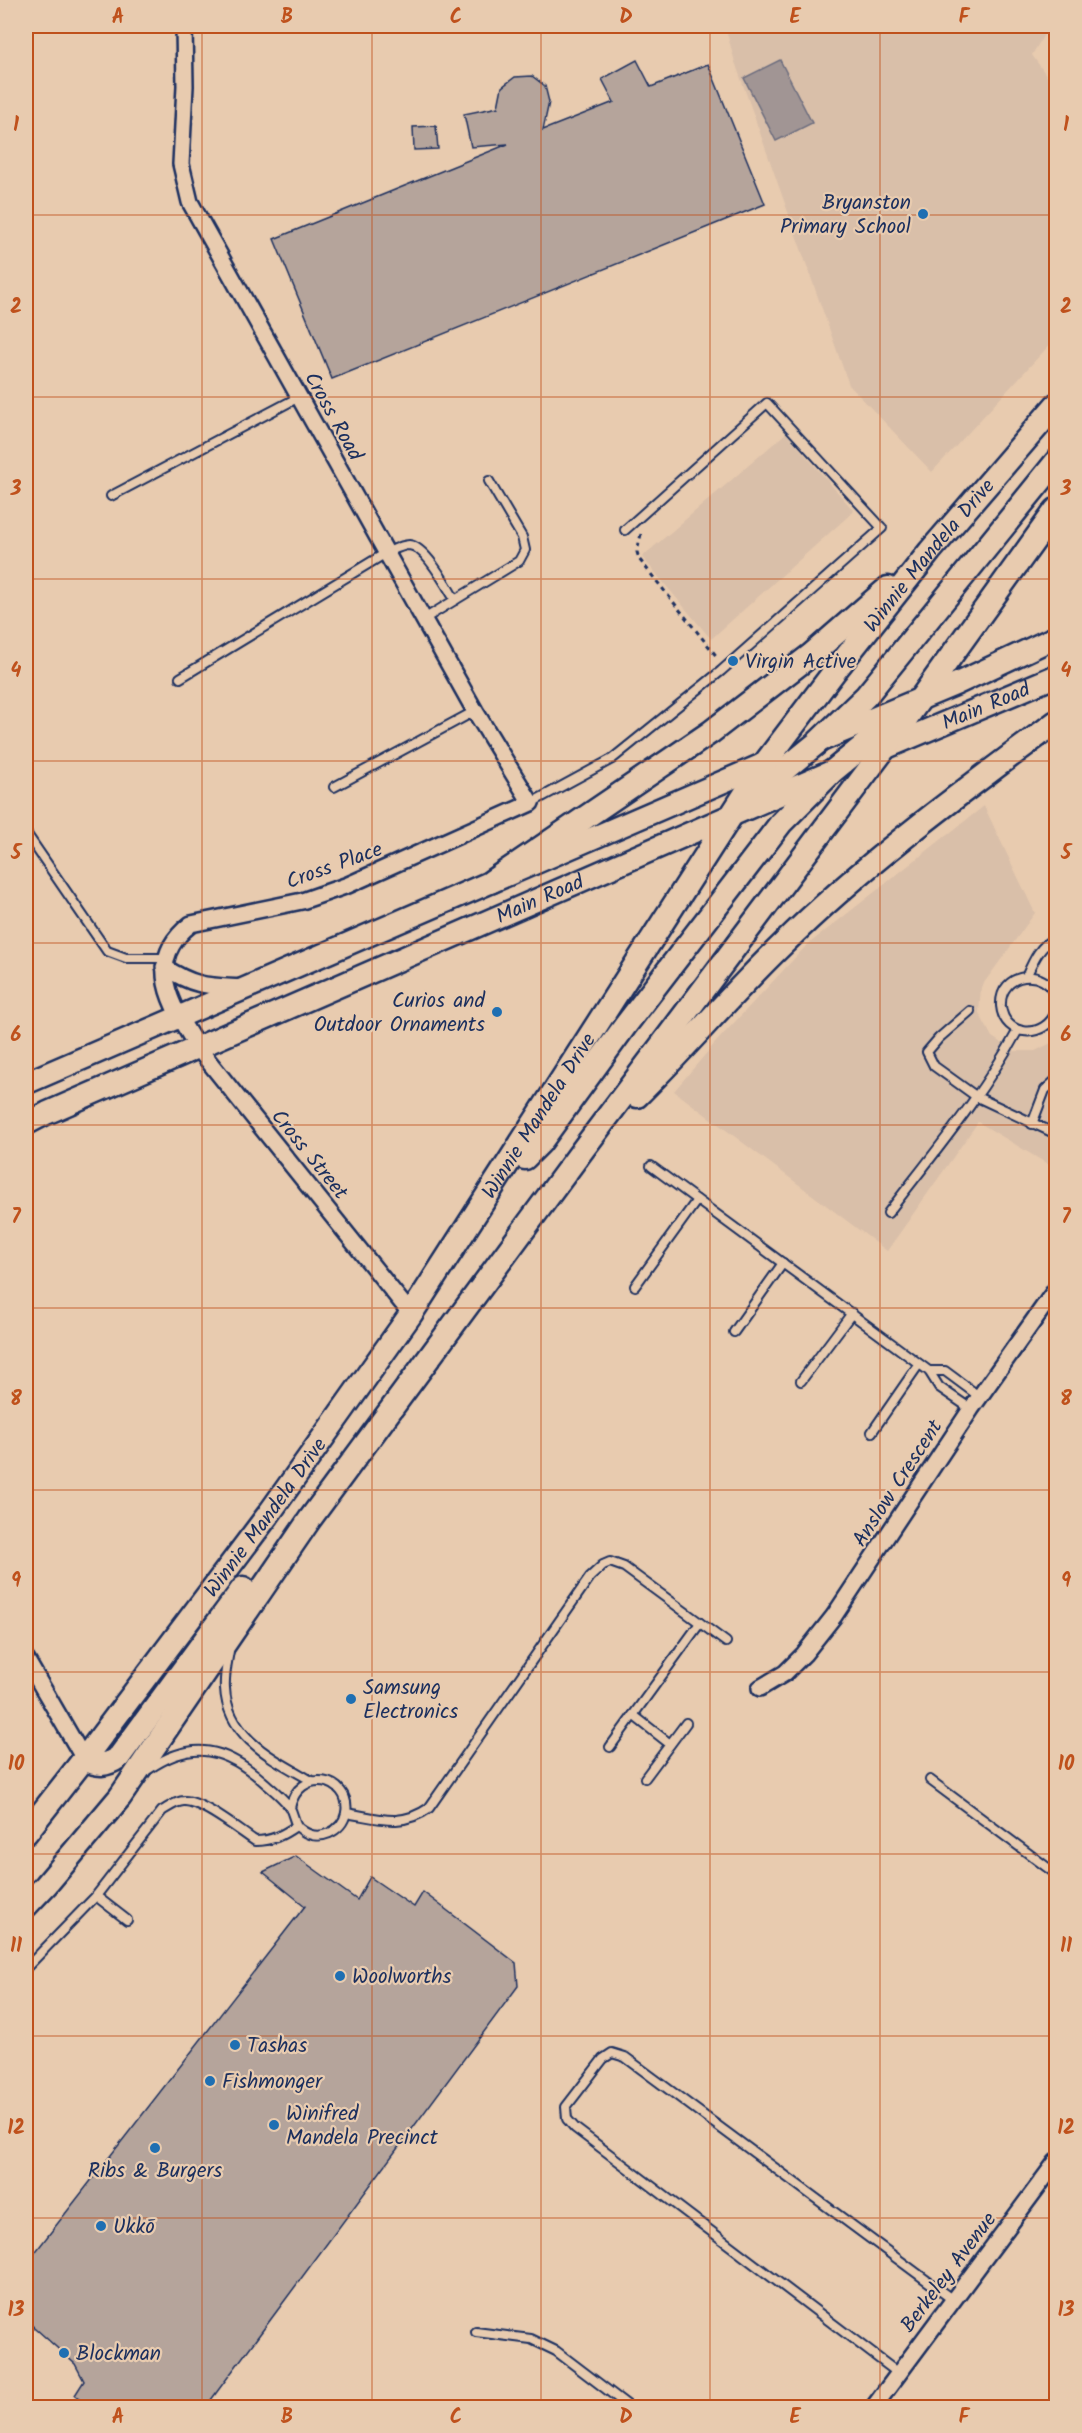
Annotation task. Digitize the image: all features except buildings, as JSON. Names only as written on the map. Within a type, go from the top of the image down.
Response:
[{"type":"main road","name":"Winnie Mandela Drive","points":[[26,1833],[268,1515],[411,1314],[765,763],[930,551],[1056,405]]},
{"type":"main road","points":[[731,813],[817,743],[866,696],[1056,462]]},
{"type":"main road","name":"Winnie Mandela Drive","points":[[26,1906],[120,1797],[310,1519],[584,1148],[885,748],[1056,510]]},
{"type":"main road","points":[[492,881],[711,732],[811,655],[930,551]]},
{"type":"main road","name":"Main Road","points":[[26,1083],[765,763],[919,699],[1056,637]]},
{"type":"main road","name":"Main Road","points":[[26,1124],[731,813],[1056,676]]},
{"type":"main road","points":[[486,1199],[540,1143],[625,1026],[781,824],[833,771],[919,699]]},
{"type":"main road","points":[[584,1148],[669,1065],[781,945],[831,899],[957,796],[1056,722]]},
{"type":"main road","points":[[84,1759],[106,1765],[118,1757],[287,1530],[310,1519]]},
{"type":"street","name":"Cross Road","points":[[184,26],[185,86],[181,164],[190,202],[475,711],[531,803]]},
{"type":"street","name":"Cross Place","points":[[165,962],[183,931],[191,924],[302,901],[348,885],[531,803]]},
{"type":"street","points":[[165,962],[183,979],[202,986],[243,988]]},
{"type":"street","points":[[165,962],[167,989],[178,1017]]},
{"type":"street","name":"Cross Street","points":[[178,1017],[198,1048],[411,1314]]},
{"type":"street","name":"Anslow Crescent","points":[[760,1688],[785,1672],[804,1654],[834,1616],[976,1403],[1056,1289]]},
{"type":"street","points":[[26,1659],[84,1759]]},
{"type":"street","name":"Berkeley Avenue","points":[[873,2408],[1056,2162]]},
{"type":"lane","points":[[111,496],[299,397]]},
{"type":"lane","points":[[531,803],[612,759],[721,671],[882,528],[767,403],[625,530]]},
{"type":"lane","points":[[424,619],[519,561],[525,550],[522,537],[489,481]]},
{"type":"lane","points":[[180,678],[386,553],[404,545],[412,545],[422,551],[455,600]]},
{"type":"lane","points":[[334,786],[475,711]]},
{"type":"lane","points":[[26,833],[107,951],[126,958],[165,962]]},
{"type":"lane","points":[[1027,975],[1036,955],[1045,944],[1056,937]]},
{"type":"lane","points":[[1056,997],[1054,987],[1045,980],[1027,975],[1011,982],[1001,999],[1004,1017],[1018,1030],[1037,1031],[1046,1027],[1052,1021],[1056,1011]]},
{"type":"lane","points":[[970,1011],[939,1038],[927,1052],[934,1066],[977,1097],[1056,1134]]},
{"type":"lane","points":[[1046,1027],[1056,1027]]},
{"type":"lane","points":[[888,1213],[977,1097],[994,1073],[1018,1030]]},
{"type":"lane","points":[[1032,1124],[1045,1090],[1056,1080]]},
{"type":"lane","points":[[651,1166],[929,1371],[939,1387],[976,1403]]},
{"type":"lane","points":[[635,1286],[697,1200]]},
{"type":"lane","points":[[734,1332],[783,1263]]},
{"type":"lane","points":[[801,1381],[852,1314]]},
{"type":"lane","points":[[872,1432],[919,1364]]},
{"type":"lane","points":[[929,1371],[945,1371],[976,1403]]},
{"type":"lane","points":[[346,1813],[398,1821],[416,1817],[429,1808],[590,1577],[603,1565],[610,1562],[624,1567],[726,1642]]},
{"type":"lane","points":[[610,1747],[700,1623]]},
{"type":"lane","points":[[231,1632],[225,1687],[233,1723],[240,1732],[278,1762],[312,1781]]},
{"type":"lane","points":[[633,1715],[670,1744]]},
{"type":"lane","points":[[645,1778],[686,1724]]},
{"type":"lane","points":[[131,1781],[163,1759],[198,1749],[219,1753],[237,1761],[256,1774],[290,1808],[296,1826],[303,1832],[321,1836],[337,1829],[346,1813],[346,1804],[338,1788],[321,1780],[312,1781],[296,1791],[290,1808]]},
{"type":"lane","points":[[930,1780],[1056,1874]]},
{"type":"lane","points":[[26,1968],[96,1896],[162,1811],[176,1803],[184,1801],[196,1803],[255,1841],[267,1841],[282,1836],[296,1826]]},
{"type":"lane","points":[[96,1896],[128,1920]]},
{"type":"lane","points":[[898,2373],[575,2128],[567,2119],[566,2107],[603,2059],[612,2053],[625,2057],[953,2300]]},
{"type":"lane","points":[[476,2332],[510,2335],[544,2344],[575,2363],[631,2408]]},
{"type":"path","points":[[652,507],[638,542],[639,559],[720,660],[721,671]]},
{"type":"shaded area","name":"Bryanston Primary School","points":[[725,26],[1049,26],[1032,55],[1056,89],[1056,338],[932,472],[849,385],[735,62]]},
{"type":"shaded area","points":[[780,60],[812,123],[776,141],[744,78]]},
{"type":"shaded area","points":[[786,433],[854,511],[711,639],[642,557]]},
{"type":"shaded area","points":[[984,806],[1035,913],[981,987],[979,1013],[992,1037],[1014,1051],[1035,1051],[1056,1043],[1056,1169],[978,1122],[887,1251],[674,1091],[716,1042],[806,946]]},
{"type":"place","name":"Bryanston Primary School","points":[[923,214]]},
{"type":"place","name":"Virgin Active","points":[[733,661]]},
{"type":"place","name":"Curios and Outdoor Ornaments","points":[[497,1012]]},
{"type":"place","name":"Samsung Electronics","points":[[351,1699]]},
{"type":"place","name":"Woolworths","points":[[340,1976]]},
{"type":"place","name":"Tashas","points":[[235,2045]]},
{"type":"place","name":"Fishmonger","points":[[210,2081]]},
{"type":"place","name":"Winifred Mandela Precinct","points":[[274,2125]]},
{"type":"place","name":"Ribs & Burgers","points":[[155,2148]]},
{"type":"place","name":"Ukkō","points":[[101,2226]]},
{"type":"place","name":"Blockman","points":[[64,2353]]}]
